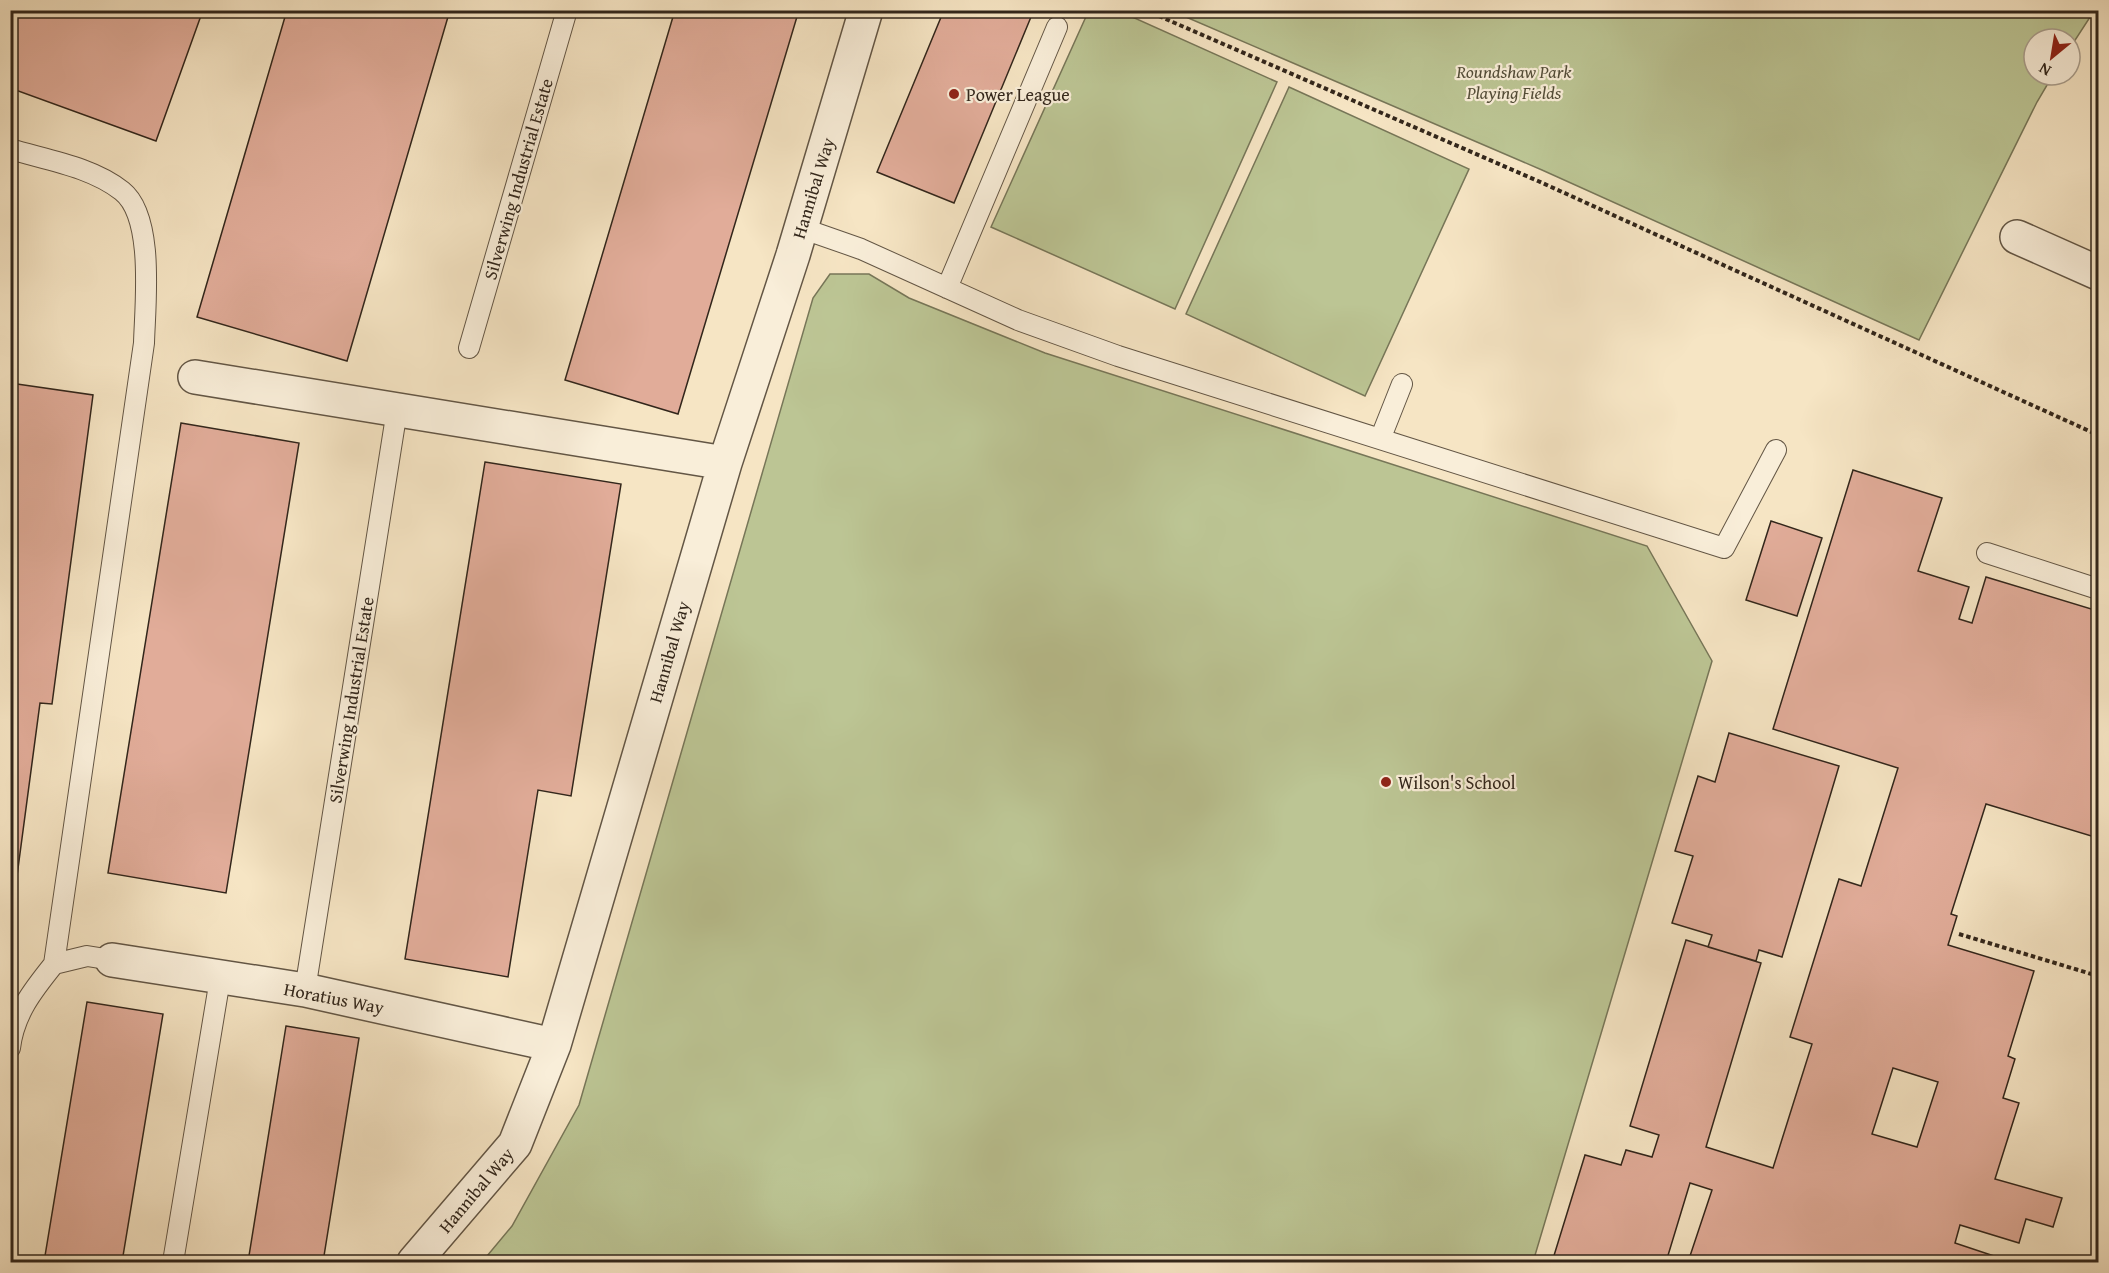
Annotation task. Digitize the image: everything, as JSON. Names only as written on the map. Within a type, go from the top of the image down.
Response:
[{"type":"street","name":"Hannibal Way","points":[[414,1263],[515,1144],[554,1045],[725,463],[801,228],[866,10]]},
{"type":"street","points":[[2017,237],[2098,273]]},
{"type":"street","points":[[195,376],[725,463]]},
{"type":"street","name":"Horatius Way","points":[[112,960],[220,979],[305,990],[554,1045]]},
{"type":"lane","name":"Silverwing Industrial Estate","points":[[469,348],[567,10]]},
{"type":"lane","points":[[947,288],[1057,27]]},
{"type":"lane","points":[[10,149],[94,175],[124,192],[137,214],[145,241],[144,343],[54,964],[29,996],[13,1029],[10,1048]]},
{"type":"lane","points":[[801,228],[861,249],[1018,320],[1118,356],[1381,437],[1724,548],[1776,450]]},
{"type":"lane","points":[[1381,437],[1402,384]]},
{"type":"lane","name":"Silverwing Industrial Estate","points":[[305,990],[397,410]]},
{"type":"lane","points":[[1987,553],[2098,589]]},
{"type":"lane","points":[[54,964],[87,956],[112,960]]},
{"type":"lane","points":[[173,1263],[220,979]]},
{"type":"path","points":[[1145,10],[1549,186],[2098,435]]},
{"type":"path","points":[[1959,934],[2098,976]]},
{"type":"green space","points":[[1089,10],[1119,11],[1277,82],[1175,309],[991,227]]},
{"type":"green space","name":"Roundshaw Park Playing Fields","points":[[1172,11],[2094,11],[2082,30],[2082,27],[2022,27],[2022,87],[2046,87],[1919,340],[1542,170]]},
{"type":"green space","points":[[1289,87],[1469,169],[1365,396],[1186,314]]},
{"type":"green space","points":[[830,274],[869,274],[909,298],[1045,353],[1647,546],[1712,661],[1533,1262],[482,1262],[512,1226],[579,1105],[813,298]]},
{"type":"building","points":[[10,10],[203,10],[156,141],[10,88]]},
{"type":"building","points":[[287,10],[450,10],[347,361],[197,317]]},
{"type":"building","points":[[675,10],[799,10],[678,414],[565,380]]},
{"type":"building","name":"Power League","points":[[944,10],[1015,10],[1031,17],[954,203],[877,172]]},
{"type":"building","points":[[10,383],[93,395],[52,704],[40,703],[11,921]]},
{"type":"building","points":[[181,423],[299,443],[226,893],[108,873]]},
{"type":"building","points":[[485,462],[621,484],[571,796],[538,790],[508,977],[405,959]]},
{"type":"building","points":[[1853,470],[1942,498],[1918,571],[1969,587],[1959,619],[1972,623],[1986,577],[2098,611],[2098,838],[1986,804],[1951,914],[1957,916],[1948,945],[2034,971],[2008,1056],[2015,1059],[2003,1098],[2019,1103],[1995,1179],[2062,1198],[2053,1227],[2026,1219],[2019,1243],[1960,1225],[1955,1243],[2012,1262],[1688,1262],[1712,1190],[1690,1183],[1666,1262],[1552,1262],[1585,1155],[1621,1165],[1626,1150],[1652,1157],[1659,1135],[1630,1126],[1686,940],[1761,963],[1706,1147],[1773,1168],[1812,1044],[1790,1037],[1839,879],[1861,886],[1898,768],[1773,729]],"holes":[[[1893,1068],[1938,1082],[1917,1147],[1872,1134]]]},
{"type":"building","points":[[1771,521],[1822,538],[1797,616],[1746,600]]},
{"type":"building","points":[[1729,733],[1839,766],[1782,957],[1759,950],[1756,961],[1708,947],[1712,935],[1672,923],[1693,856],[1675,851],[1698,776],[1715,782]]},
{"type":"building","points":[[87,1002],[163,1014],[122,1262],[44,1262]]},
{"type":"building","points":[[286,1026],[359,1038],[323,1262],[248,1262]]},
{"type":"place","name":"Power League","points":[[954,94]]},
{"type":"place","name":"Wilson's School","points":[[1386,782]]}]
